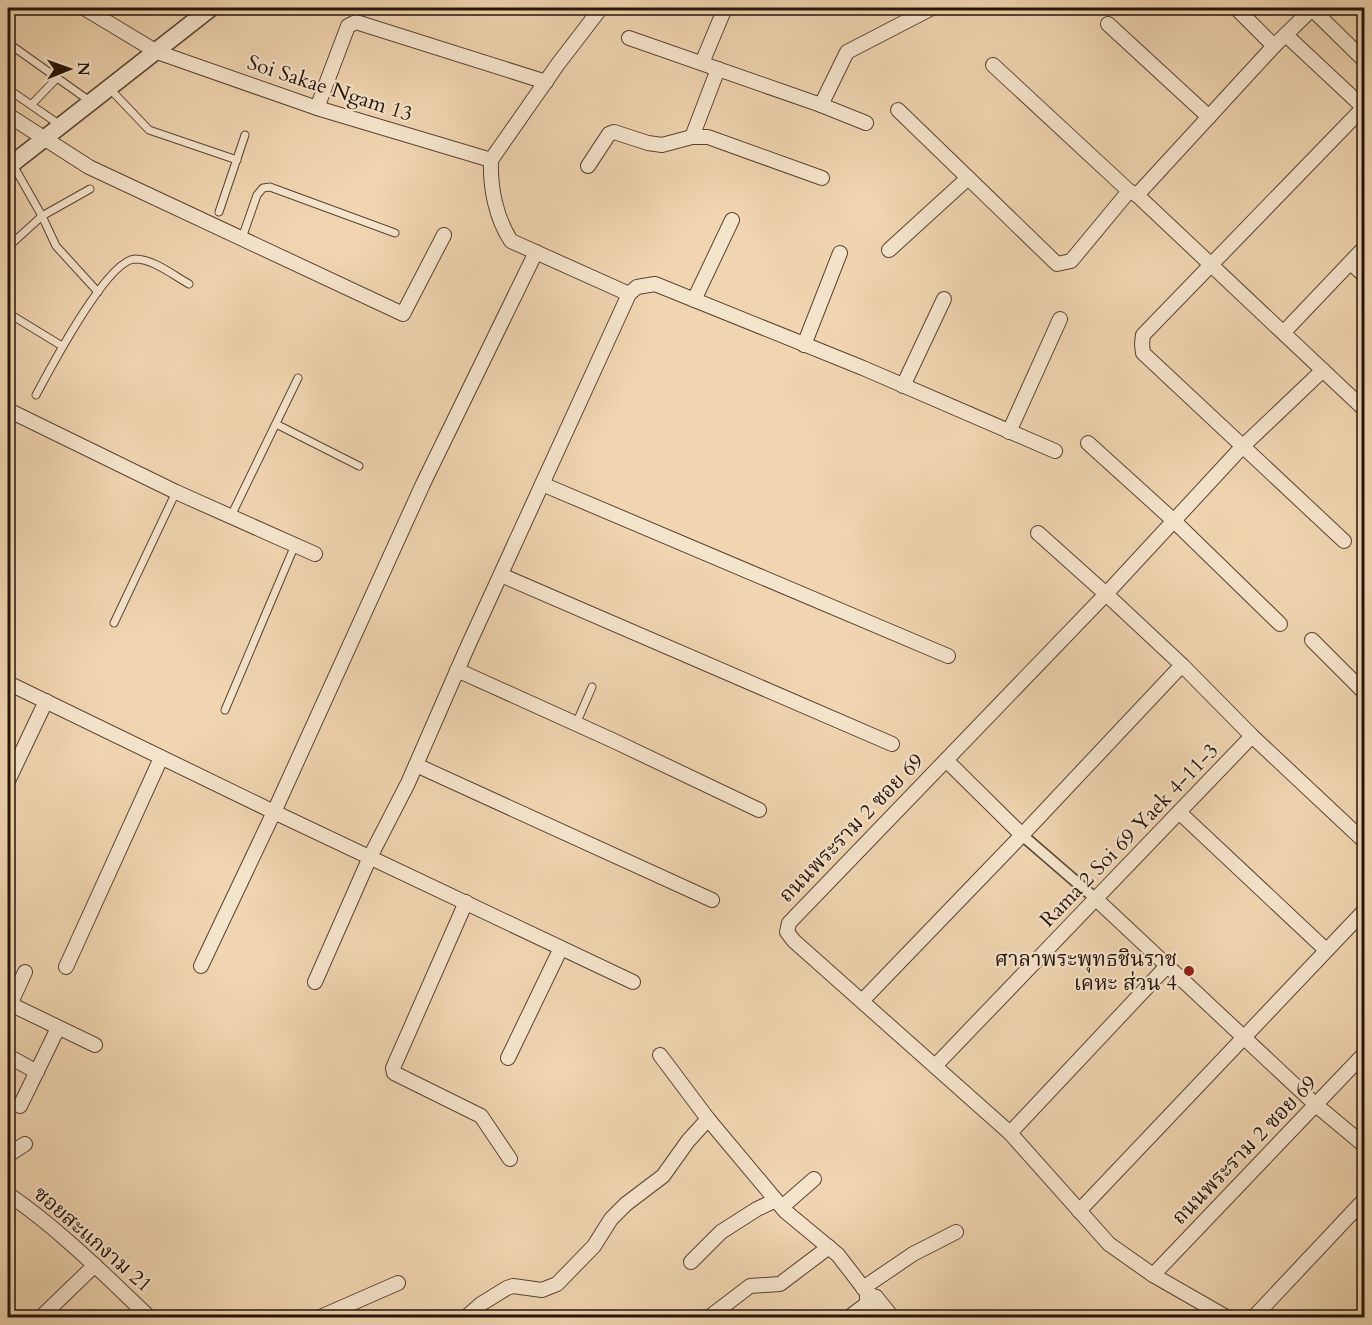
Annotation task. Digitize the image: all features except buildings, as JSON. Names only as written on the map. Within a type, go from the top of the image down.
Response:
[{"type":"street","name":"Soi Sakae Ngam 13","points":[[84,8],[157,52],[317,108],[491,160]]},
{"type":"street","points":[[10,165],[211,8]]},
{"type":"street","points":[[601,8],[491,160],[493,192],[504,230],[511,241],[629,294]]},
{"type":"street","points":[[702,63],[725,8]]},
{"type":"street","points":[[821,105],[847,52],[932,8]]},
{"type":"street","points":[[1236,8],[1274,46]]},
{"type":"street","points":[[898,110],[1057,264],[1071,261],[1133,193],[1312,8],[1365,60]]},
{"type":"street","points":[[317,108],[348,26],[356,22],[546,82]]},
{"type":"street","points":[[1108,24],[1209,117]]},
{"type":"street","points":[[1286,35],[1364,108],[1143,335],[1142,348],[1143,353],[1344,541]]},
{"type":"street","points":[[629,38],[866,123]]},
{"type":"street","points":[[993,65],[1212,264],[1365,409]]},
{"type":"street","points":[[692,137],[718,69]]},
{"type":"street","points":[[8,115],[89,166],[403,314],[444,235]]},
{"type":"street","points":[[588,166],[609,134],[614,132],[662,145],[692,137],[708,137],[822,178]]},
{"type":"street","points":[[889,250],[968,178]]},
{"type":"street","points":[[694,300],[732,220]]},
{"type":"street","points":[[1284,333],[1365,248]]},
{"type":"street","points":[[201,966],[274,812],[423,484],[536,252]]},
{"type":"street","points":[[804,345],[840,253]]},
{"type":"street","points":[[1351,263],[1365,275]]},
{"type":"street","points":[[315,982],[370,857],[416,765],[629,294],[638,286],[655,284],[1055,451]]},
{"type":"street","points":[[903,386],[944,299]]},
{"type":"street","points":[[1009,432],[1060,319]]},
{"type":"street","name":"ถนนพระราม 2 ซอย 69","points":[[1228,1317],[1152,1275],[1109,1244],[1010,1133],[794,941],[787,932],[789,923],[1106,594],[1243,446],[1323,370]]},
{"type":"street","points":[[8,410],[176,492],[315,554]]},
{"type":"street","points":[[1089,443],[1173,520],[1280,624]]},
{"type":"street","points":[[542,484],[948,656]]},
{"type":"street","points":[[1038,533],[1182,665],[1252,736],[1364,839]]},
{"type":"street","points":[[501,575],[892,744]]},
{"type":"street","points":[[1312,640],[1365,692]]},
{"type":"street","points":[[862,1001],[1182,665]]},
{"type":"street","points":[[457,670],[576,723],[759,810]]},
{"type":"street","points":[[8,683],[633,982]]},
{"type":"street","points":[[8,781],[46,701]]},
{"type":"street","name":"Rama 2 Soi 69 Yaek 4-11-3","points":[[935,1066],[1252,736]]},
{"type":"street","points":[[66,967],[161,758]]},
{"type":"street","name":"ถนนพระราม 2 ซอย 69","points":[[945,760],[1022,835]]},
{"type":"street","points":[[416,765],[712,900]]},
{"type":"street","points":[[1180,813],[1326,950]]},
{"type":"street","points":[[1022,835],[1096,899],[1245,1036],[1316,1105],[1365,1146]]},
{"type":"street","points":[[466,903],[393,1068],[394,1073],[481,1116],[510,1159]]},
{"type":"street","points":[[1079,1211],[1365,911]]},
{"type":"street","points":[[508,1058],[561,948]]},
{"type":"street","points":[[1010,1133],[1167,966]]},
{"type":"street","points":[[25,972],[9,1007],[95,1045]]},
{"type":"street","points":[[20,1106],[58,1028]]},
{"type":"street","name":"ถนนพระราม 2 ซอย 69","points":[[1152,1275],[1365,1054]]},
{"type":"street","points":[[660,1055],[708,1119],[779,1204],[844,1262],[868,1296],[878,1317]]},
{"type":"street","points":[[8,1056],[37,1072]]},
{"type":"street","points":[[465,1317],[507,1288],[513,1286],[542,1290],[557,1284],[594,1246],[610,1219],[663,1176],[688,1141],[708,1119]]},
{"type":"street","points":[[8,1155],[25,1144]]},
{"type":"street","points":[[691,1262],[721,1232],[757,1209],[779,1204],[814,1179]]},
{"type":"street","name":"ซอยสะแกงาม 21","points":[[8,1194],[95,1265],[150,1317]]},
{"type":"street","points":[[1253,1317],[1365,1200]]},
{"type":"street","points":[[848,1317],[892,1267],[956,1232]]},
{"type":"street","points":[[708,1317],[750,1286],[780,1284],[829,1247]]},
{"type":"street","points":[[39,1317],[95,1265]]},
{"type":"street","points":[[318,1317],[398,1283]]},
{"type":"street","points":[[868,1296],[893,1317]]},
{"type":"lane","points":[[8,43],[91,102]]},
{"type":"lane","points":[[32,104],[57,78]]},
{"type":"lane","points":[[109,88],[149,130],[237,160]]},
{"type":"lane","points":[[8,89],[60,125]]},
{"type":"lane","points":[[219,212],[245,135]]},
{"type":"lane","points":[[10,165],[42,216],[56,246],[98,292]]},
{"type":"lane","points":[[242,238],[257,195],[263,188],[270,188],[395,233]]},
{"type":"lane","points":[[8,247],[42,216],[90,189]]},
{"type":"lane","points":[[36,394],[62,346],[98,292],[123,262],[132,259],[152,263],[189,284]]},
{"type":"lane","points":[[8,313],[62,346]]},
{"type":"lane","points":[[231,516],[298,378]]},
{"type":"lane","points":[[276,424],[359,466]]},
{"type":"lane","points":[[114,623],[176,492]]},
{"type":"lane","points":[[225,710],[295,544]]},
{"type":"lane","points":[[576,723],[592,687]]},
{"type":"place","name":"ศาลาพระพุทธชินราช เคหะ ส่วน 4","points":[[1189,971]]}]
